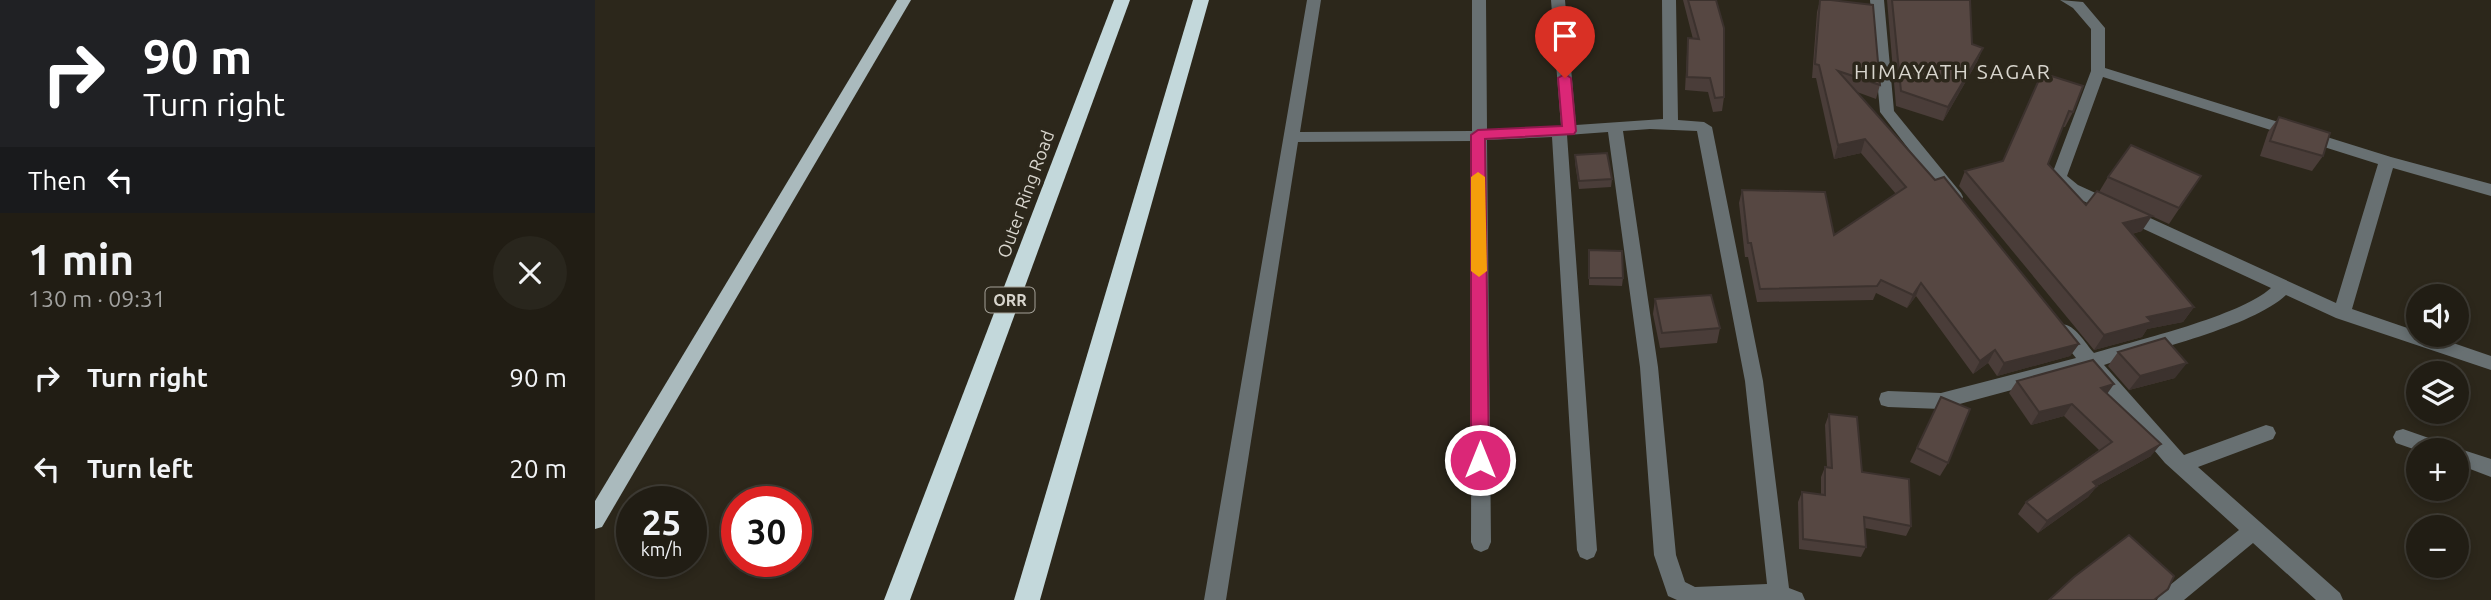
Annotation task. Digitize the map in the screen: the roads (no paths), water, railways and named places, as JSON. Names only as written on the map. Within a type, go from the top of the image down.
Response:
[{"type":"highway","name":"Outer Ring Road","points":[[897,600],[1122,0]]},
{"type":"highway","points":[[1027,600],[1201,0]]},
{"type":"main road","points":[[595,520],[904,0]]},
{"type":"street","points":[[1215,600],[1314,0]]},
{"type":"street","points":[[1479,0],[1481,542]]},
{"type":"street","points":[[1558,0],[1587,550]]},
{"type":"street","points":[[1669,0],[1671,122]]},
{"type":"street","points":[[1877,0],[1887,112],[1966,210]]},
{"type":"street","points":[[2067,0],[2078,5],[2098,28],[2098,71],[2059,177],[2072,189],[2342,313],[2491,363]]},
{"type":"street","points":[[2098,71],[2387,161],[2491,190]]},
{"type":"street","points":[[1291,137],[1478,135],[1671,122],[1704,127],[1754,381],[1787,597],[1695,597],[1676,589],[1671,576],[1664,555],[1649,367],[1615,127]]},
{"type":"street","points":[[2342,313],[2387,161]]},
{"type":"street","points":[[1888,399],[1941,401],[2088,362],[2206,326],[2266,303],[2284,286]]},
{"type":"street","points":[[2053,318],[2088,362],[2181,465],[2332,600]]},
{"type":"street","points":[[2181,465],[2266,433]]},
{"type":"street","points":[[2469,460],[2491,468]]},
{"type":"street","points":[[2168,600],[2255,529]]},
{"type":"district","name":"HIMAYATH SAGAR","points":[[1953,71]]}]
